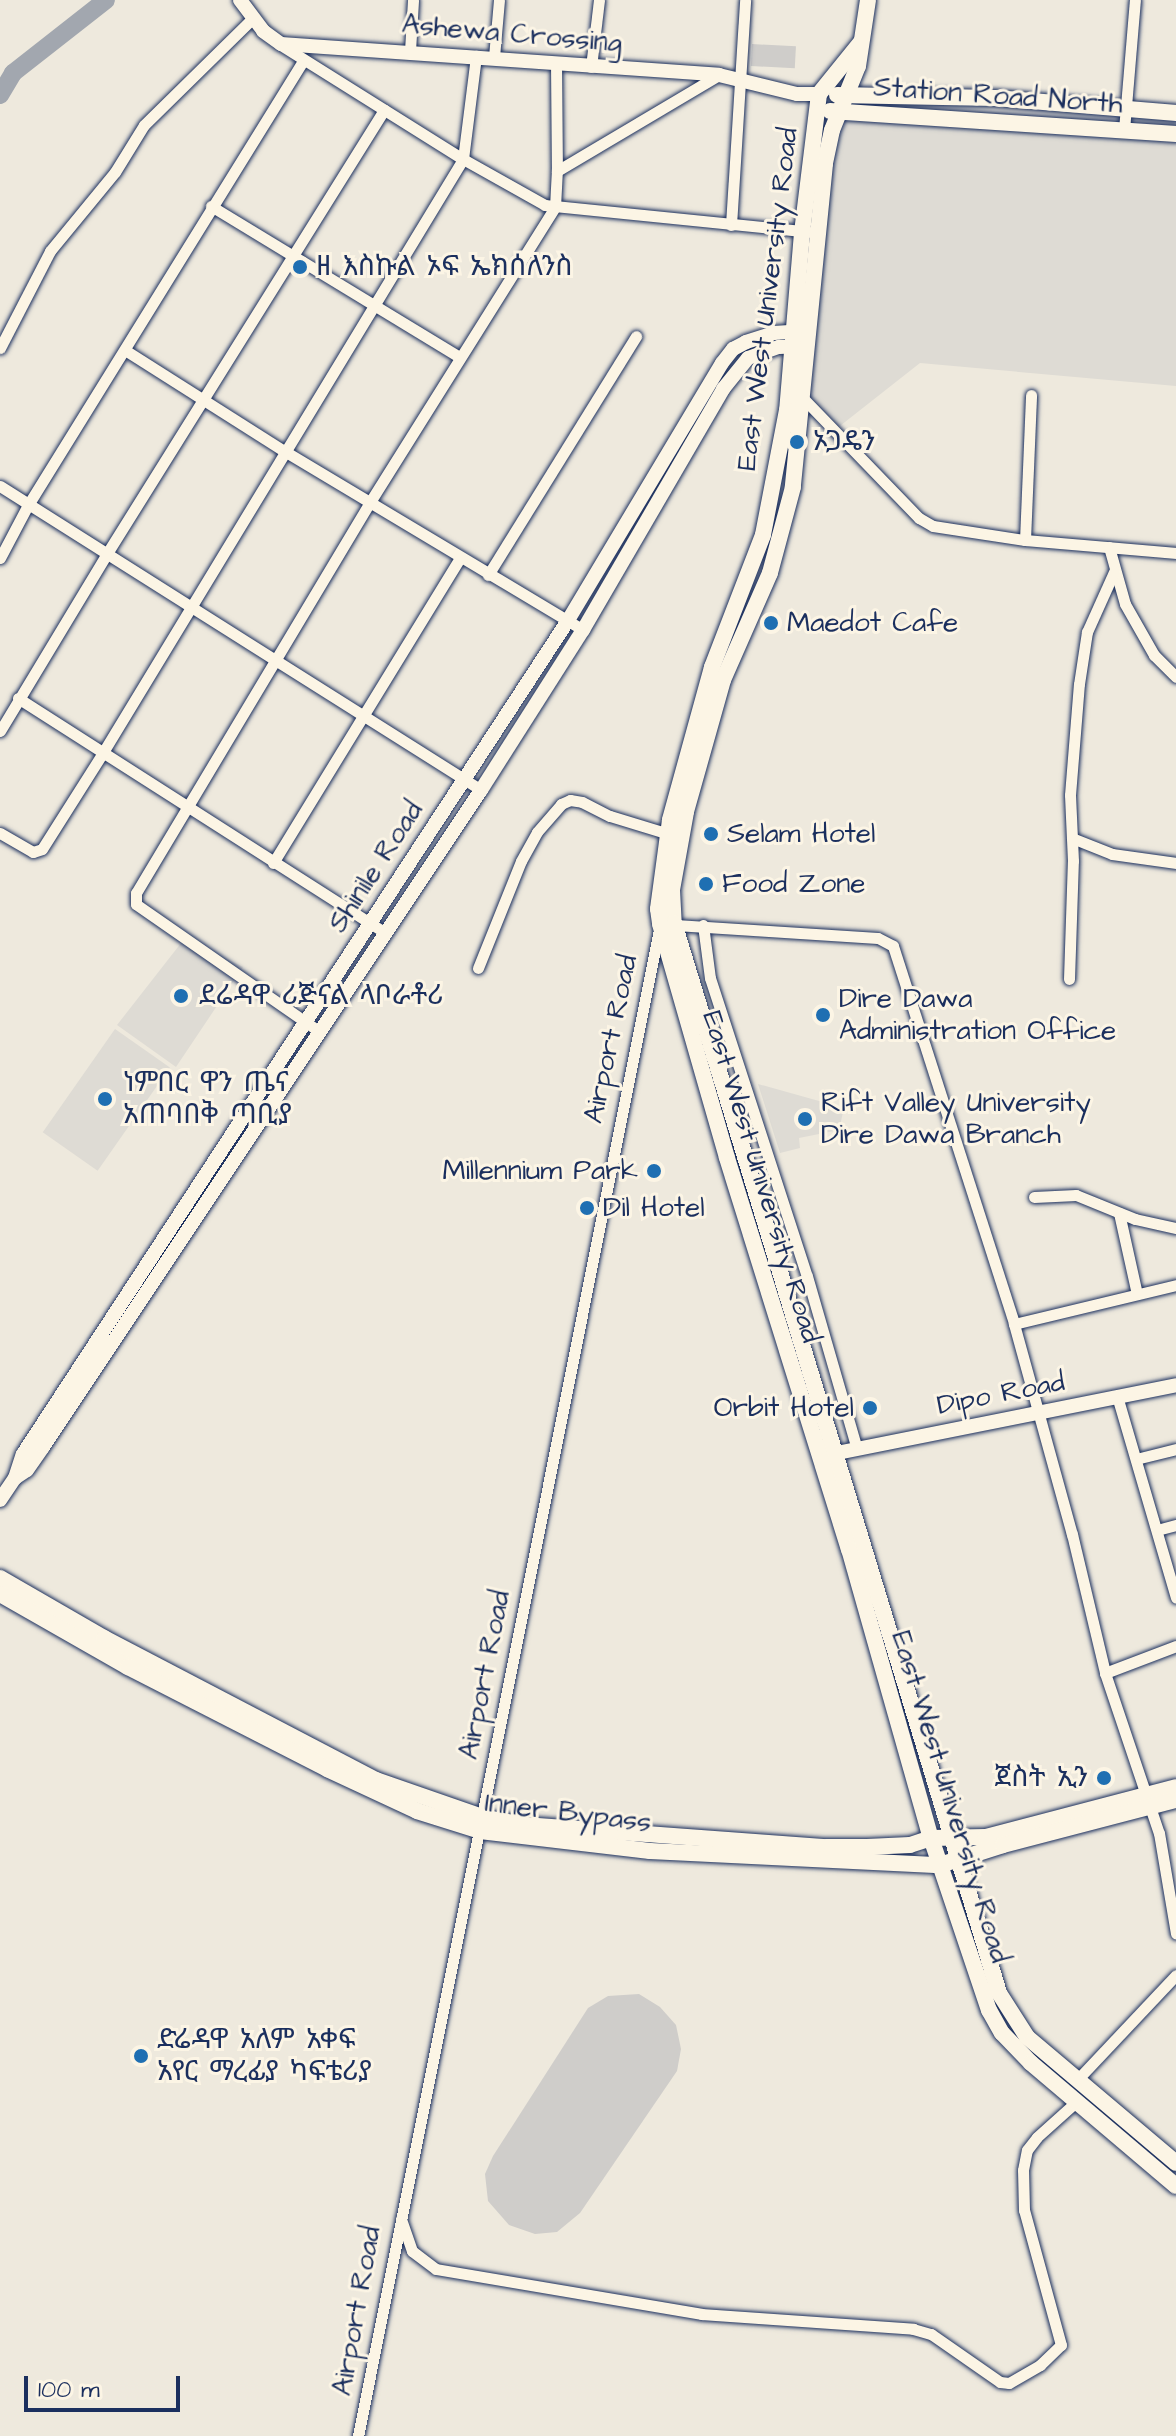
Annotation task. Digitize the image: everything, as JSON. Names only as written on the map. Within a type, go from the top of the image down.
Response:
[{"type":"main road","name":"East West University Road","points":[[809,232],[838,112],[847,96],[864,39],[868,0]]},
{"type":"main road","points":[[818,101],[864,39]]},
{"type":"main road","name":"Station Road North","points":[[818,101],[847,96],[995,98],[1176,113]]},
{"type":"main road","name":"East West University Road","points":[[674,836],[723,680],[770,573],[793,487],[796,393],[818,101]]},
{"type":"main road","name":"Station Road North","points":[[818,101],[838,112],[1176,134]]},
{"type":"main road","name":"East West University Road","points":[[796,393],[763,535],[705,689],[674,836],[667,923],[828,1455],[1003,2001],[1027,2037],[1176,2163]]},
{"type":"main road","points":[[767,515],[784,520]]},
{"type":"main road","name":"East West University Road","points":[[828,1455],[931,1838],[974,1970],[1002,2033],[1076,2102],[1176,2186]]},
{"type":"main road","name":"Inner Bypass","points":[[0,1578],[101,1644]]},
{"type":"main road","name":"Inner Bypass","points":[[0,1594],[376,1780],[481,1824],[650,1851],[940,1865],[1147,1802],[1176,1787]]},
{"type":"main road","name":"Inner Bypass","points":[[481,1824],[826,1847],[910,1845],[931,1838],[986,1837],[1147,1802],[1176,1800]]},
{"type":"street","points":[[241,0],[253,18],[303,61],[526,196],[555,207],[809,232]]},
{"type":"street","points":[[410,51],[413,0]]},
{"type":"street","points":[[494,57],[499,0]]},
{"type":"street","points":[[591,67],[599,0]]},
{"type":"street","points":[[731,225],[745,0]]},
{"type":"street","points":[[1124,130],[1135,0]]},
{"type":"street","points":[[0,348],[50,251],[109,180],[141,129],[158,108],[253,18]]},
{"type":"street","name":"Ashewa Crossing","points":[[281,44],[719,75],[818,101]]},
{"type":"street","points":[[320,71],[319,58],[323,47]]},
{"type":"street","points":[[0,833],[33,852],[42,849],[102,754],[463,159],[476,56]]},
{"type":"street","points":[[0,558],[28,505],[303,61]]},
{"type":"street","points":[[320,1032],[134,902],[136,893],[370,502],[555,207],[556,62]]},
{"type":"street","points":[[557,171],[719,75]]},
{"type":"street","points":[[0,731],[106,555],[384,110]]},
{"type":"street","points":[[211,206],[459,357]]},
{"type":"street","points":[[488,575],[636,336]]},
{"type":"street","name":"Shinile Road","points":[[15,1478],[17,1463],[567,622],[707,386],[733,349],[757,337],[801,338]]},
{"type":"street","name":"Shinile Road","points":[[0,1500],[43,1447],[481,790],[583,630],[723,389],[748,358],[801,338]]},
{"type":"street","points":[[125,350],[286,452],[583,630]]},
{"type":"street","points":[[796,393],[919,518],[946,530],[1176,553]]},
{"type":"street","points":[[1025,540],[1031,395]]},
{"type":"street","points":[[0,486],[481,790]]},
{"type":"street","points":[[1109,547],[1125,604],[1148,646],[1176,677]]},
{"type":"street","points":[[273,863],[460,558]]},
{"type":"street","points":[[1069,979],[1070,795],[1079,684],[1087,632],[1114,572]]},
{"type":"street","points":[[18,698],[386,933]]},
{"type":"street","points":[[478,968],[521,861],[537,832],[561,804],[570,800],[582,802],[610,816],[674,836]]},
{"type":"street","points":[[1072,838],[1112,854],[1176,863]]},
{"type":"street","points":[[667,923],[878,938],[893,946],[1014,1324],[1072,1534],[1105,1673],[1159,1833],[1176,1934]]},
{"type":"street","name":"Airport Road","points":[[358,2436],[399,2215],[481,1824],[638,1020],[667,923]]},
{"type":"street","points":[[703,925],[710,978],[807,1276],[857,1449]]},
{"type":"street","points":[[1034,1197],[1076,1195],[1119,1213],[1176,1228]]},
{"type":"street","points":[[1119,1213],[1137,1294]]},
{"type":"street","points":[[1014,1324],[1176,1285]]},
{"type":"street","name":"Dipo Road","points":[[828,1455],[1176,1385]]},
{"type":"street","points":[[1117,1396],[1176,1598]]},
{"type":"street","points":[[1136,1459],[1176,1449]]},
{"type":"street","points":[[1157,1530],[1176,1525]]},
{"type":"street","points":[[1105,1673],[1176,1646]]},
{"type":"street","points":[[1077,2080],[1176,1975]]},
{"type":"street","points":[[399,2215],[412,2251],[436,2269],[701,2314],[913,2329],[931,2334],[1000,2382],[1009,2383],[1040,2365],[1061,2345],[1024,2210],[1023,2170],[1027,2150],[1037,2137],[1076,2102]]},
{"type":"shaded area","points":[[752,44],[796,46],[795,68],[751,66]]},
{"type":"shaded area","points":[[835,85],[1176,107],[1176,386],[920,363],[831,433],[802,402]]},
{"type":"shaded area","name":"ደሬዳዋ ሪጅናል ላቦራቶሪ","points":[[185,938],[243,967],[176,1067],[117,1025]]},
{"type":"shaded area","name":"ነምበር ዋን ጤና አጠባበቅ ጣቢያ","points":[[115,1029],[170,1067],[98,1171],[43,1132]]},
{"type":"shaded area","name":"Rift Valley University Dire Dawa Branch","points":[[758,1084],[844,1108],[839,1130],[799,1138],[800,1148],[780,1153]]},
{"type":"shaded area","points":[[639,1994],[660,2007],[676,2025],[681,2049],[677,2071],[580,2213],[557,2232],[535,2234],[509,2225],[488,2201],[485,2174],[493,2156],[588,2008],[608,1996]]},
{"type":"waterway","points":[[0,95],[13,73],[106,0]]},
{"type":"place","name":"ዘ እስኩል ኦፍ ኤክሰለንስ","points":[[300,267]]},
{"type":"place","name":"ኦጋዴን","points":[[797,442]]},
{"type":"place","name":"Maedot Cafe","points":[[771,623]]},
{"type":"place","name":"Selam Hotel","points":[[711,834]]},
{"type":"place","name":"Food Zone","points":[[706,884]]},
{"type":"place","name":"ደሬዳዋ ሪጅናል ላቦራቶሪ","points":[[181,996]]},
{"type":"place","name":"Dire Dawa Administration Office","points":[[823,1015]]},
{"type":"place","name":"ነምበር ዋን ጤና አጠባበቅ ጣቢያ","points":[[105,1099]]},
{"type":"place","name":"Rift Valley University Dire Dawa Branch","points":[[805,1119]]},
{"type":"place","name":"Millennium Park","points":[[654,1171]]},
{"type":"place","name":"Dil Hotel","points":[[587,1208]]},
{"type":"place","name":"Orbit Hotel","points":[[870,1408]]},
{"type":"place","name":"ጀስት ኢን","points":[[1104,1778]]},
{"type":"place","name":"ድሬዳዋ አለም አቀፍ አየር ማረፊያ ካፍቴሪያ","points":[[141,2056]]}]
